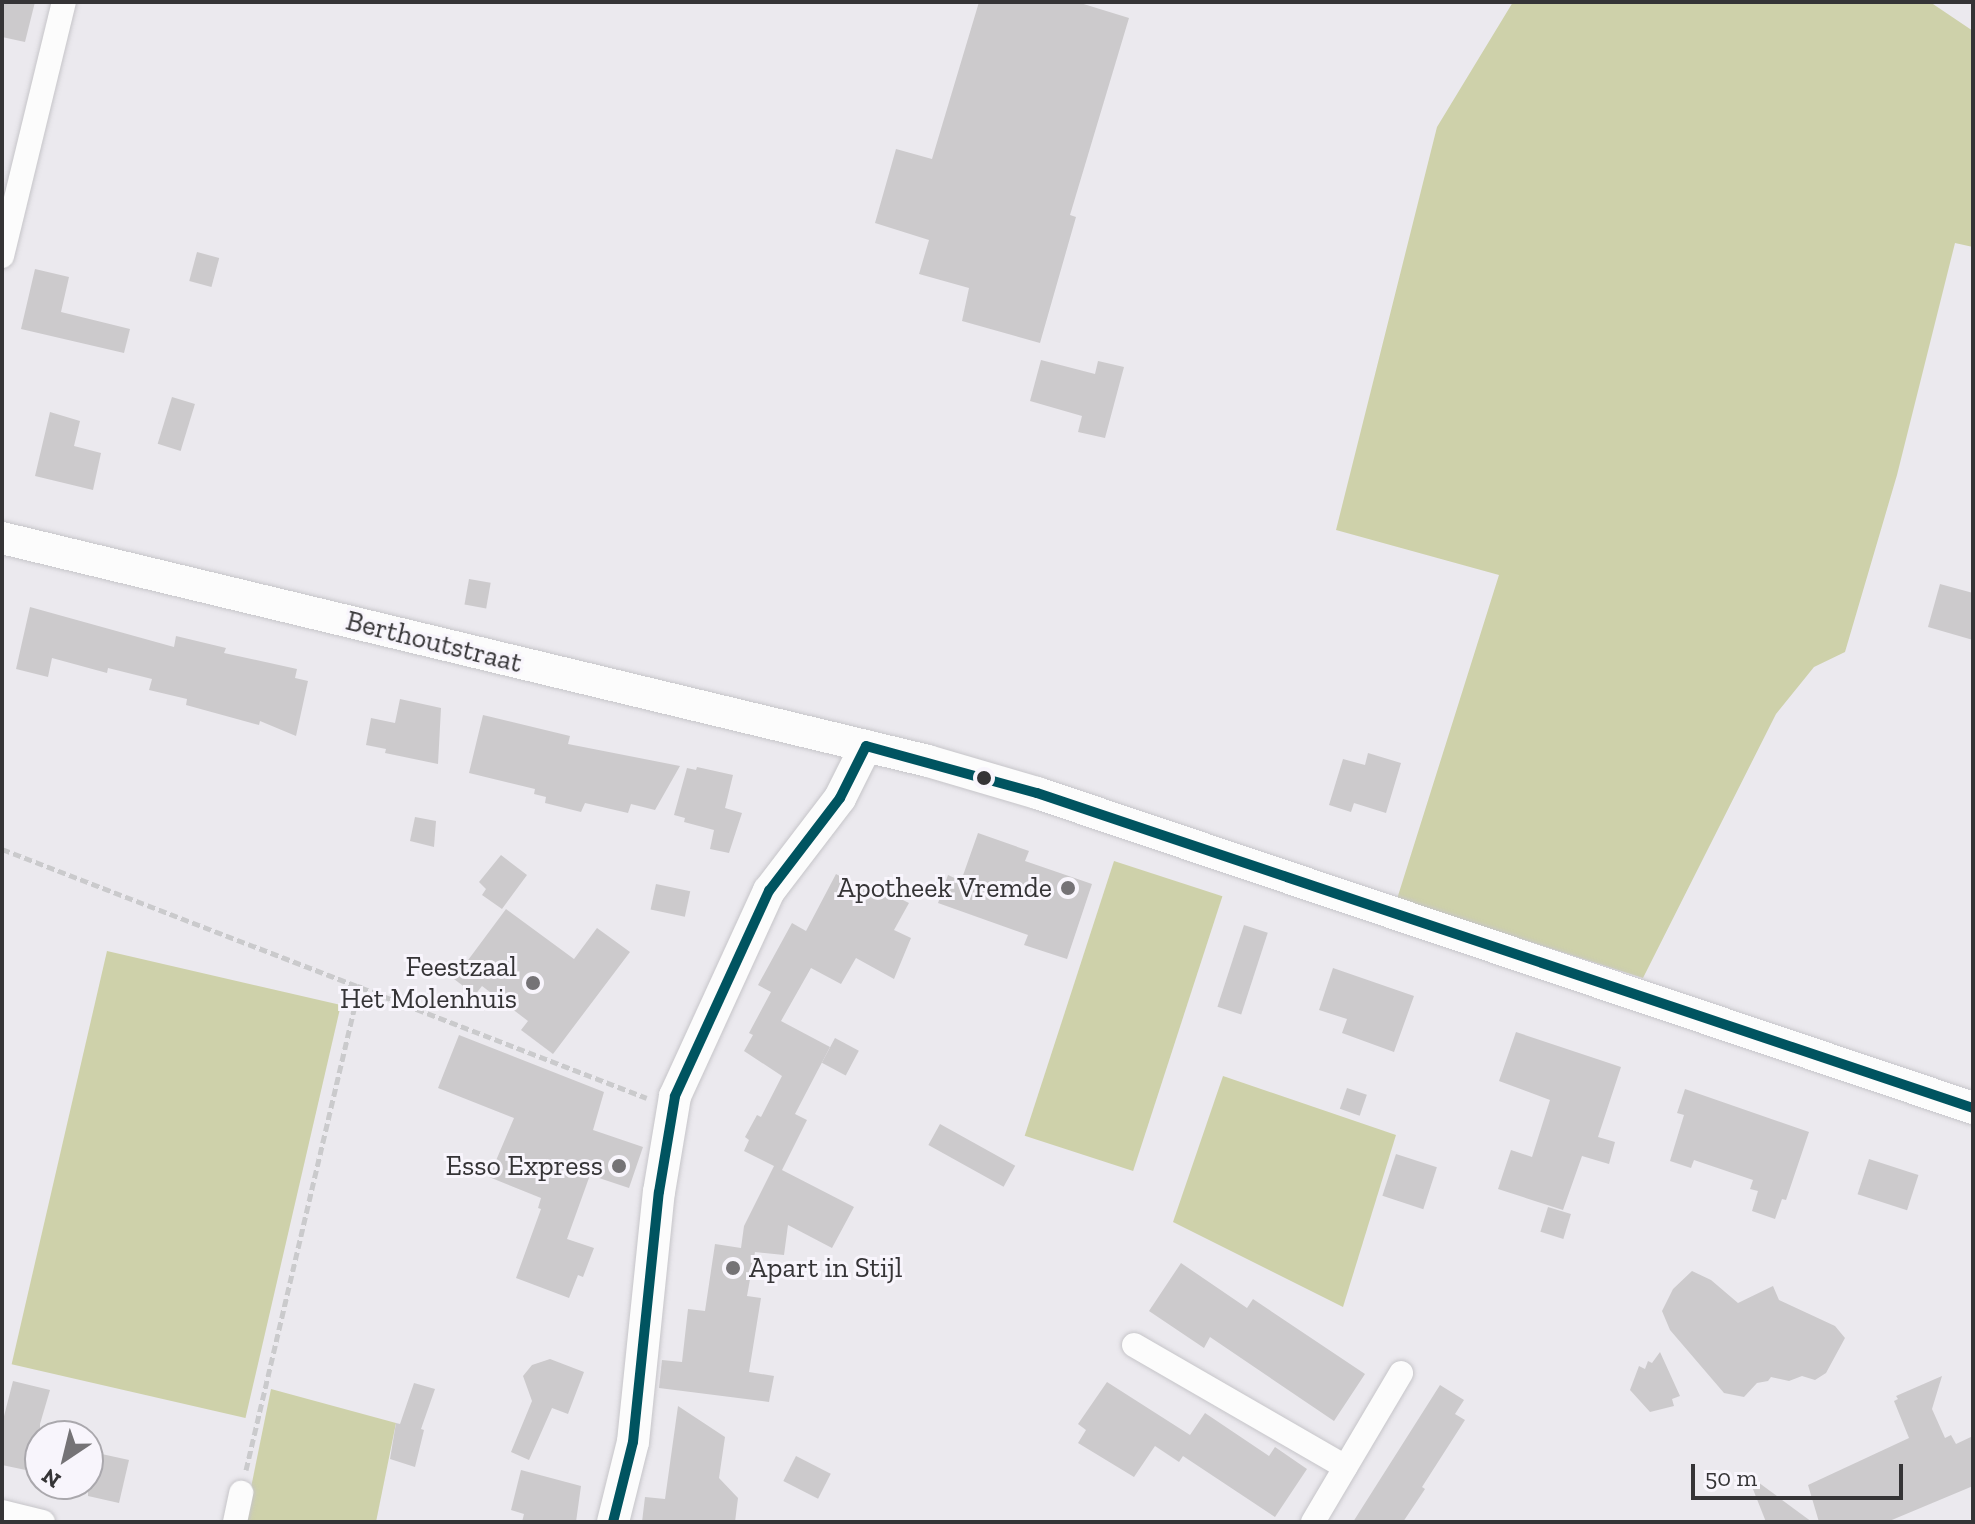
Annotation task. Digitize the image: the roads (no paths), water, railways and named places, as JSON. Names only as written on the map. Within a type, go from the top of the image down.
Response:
[{"type":"street","points":[[2,256],[64,2]]},
{"type":"street","name":"Berthoutstraat","points":[[2,538],[866,746],[1037,793],[1973,1108]]},
{"type":"street","points":[[613,1522],[633,1442],[671,1108],[693,1050],[769,891],[840,798],[866,746]]},
{"type":"street","points":[[1134,1345],[1345,1467]]},
{"type":"street","points":[[1313,1522],[1401,1373]]},
{"type":"street","points":[[235,1522],[241,1493]]},
{"type":"street","points":[[2,1512],[43,1522]]},
{"type":"place","name":"Apotheek Vremde","points":[[1068,888]]},
{"type":"place","name":"Feestzaal Het Molenhuis","points":[[533,983]]},
{"type":"place","name":"Esso Express","points":[[619,1166]]},
{"type":"place","name":"Apart in Stijl","points":[[733,1268]]}]
